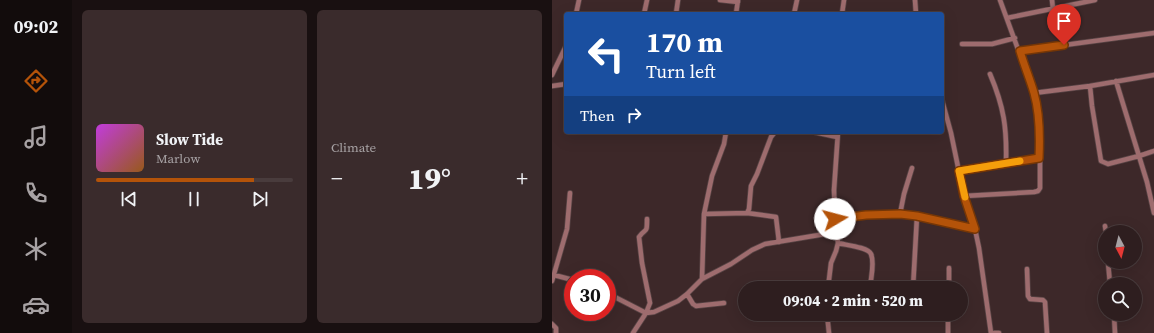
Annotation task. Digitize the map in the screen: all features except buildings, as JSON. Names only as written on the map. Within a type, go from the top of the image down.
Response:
[{"type":"street","points":[[576,12],[579,0]]},
{"type":"street","points":[[644,12],[647,0]]},
{"type":"street","points":[[676,12],[678,0]]},
{"type":"street","points":[[720,0],[738,1],[736,12]]},
{"type":"street","points":[[794,12],[797,0]]},
{"type":"street","points":[[842,12],[844,0]]},
{"type":"street","points":[[915,0],[916,12]]},
{"type":"street","points":[[964,196],[1038,191],[1040,188],[1040,142],[1034,93],[1020,51],[1000,0]]},
{"type":"street","points":[[1052,0],[1053,9]]},
{"type":"street","points":[[1007,18],[1095,0]]},
{"type":"street","points":[[1020,51],[1154,33]]},
{"type":"street","points":[[962,44],[992,44],[1014,38]]},
{"type":"street","points":[[552,75],[564,50]]},
{"type":"street","points":[[990,74],[999,95],[1006,124],[1006,164]]},
{"type":"street","points":[[1034,93],[1090,86],[1154,75]]},
{"type":"street","points":[[1116,81],[1148,182],[1154,213]]},
{"type":"street","points":[[552,86],[564,84]]},
{"type":"street","points":[[1090,86],[1101,162],[1108,164],[1154,151]]},
{"type":"street","points":[[944,107],[964,196],[975,229],[979,248],[991,333]]},
{"type":"street","points":[[702,279],[704,214],[712,176],[724,144],[726,134]]},
{"type":"street","points":[[747,212],[749,209],[751,186],[773,134]]},
{"type":"street","points":[[829,281],[831,263],[838,243],[834,190],[838,134]]},
{"type":"street","points":[[959,171],[1039,158]]},
{"type":"street","points":[[900,214],[912,168]]},
{"type":"street","points":[[552,281],[567,229],[570,193]]},
{"type":"street","points":[[704,214],[747,212],[776,217],[779,242]]},
{"type":"street","points":[[835,219],[866,215],[900,214],[917,216],[975,229]]},
{"type":"street","points":[[913,281],[917,216]]},
{"type":"street","points":[[633,333],[646,313],[650,303],[642,263],[639,237],[646,232],[647,219]]},
{"type":"street","points":[[616,298],[646,313],[654,312],[678,301],[702,279],[731,264],[752,250],[766,244],[837,232]]},
{"type":"street","points":[[838,243],[867,250],[871,254],[871,280]]},
{"type":"street","points":[[948,281],[949,268]]},
{"type":"street","points":[[1027,270],[1028,296],[1030,298],[1043,300],[1047,333]]},
{"type":"street","points":[[554,274],[564,277]]},
{"type":"street","points":[[687,294],[696,306],[724,303]]},
{"type":"street","points":[[828,321],[829,333]]},
{"type":"street","points":[[948,321],[948,333]]},
{"type":"street","points":[[1115,321],[1116,333]]},
{"type":"street","points":[[552,324],[556,328],[556,333]]},
{"type":"street","points":[[994,333],[1000,333]]},
{"type":"slow traffic","points":[[965,197],[959,171],[1020,161]]},
{"type":"route","points":[[835,219],[866,215],[900,214],[917,216],[975,229],[964,196],[959,171],[1039,158],[1040,142],[1034,93],[1020,51],[1064,45]]}]
